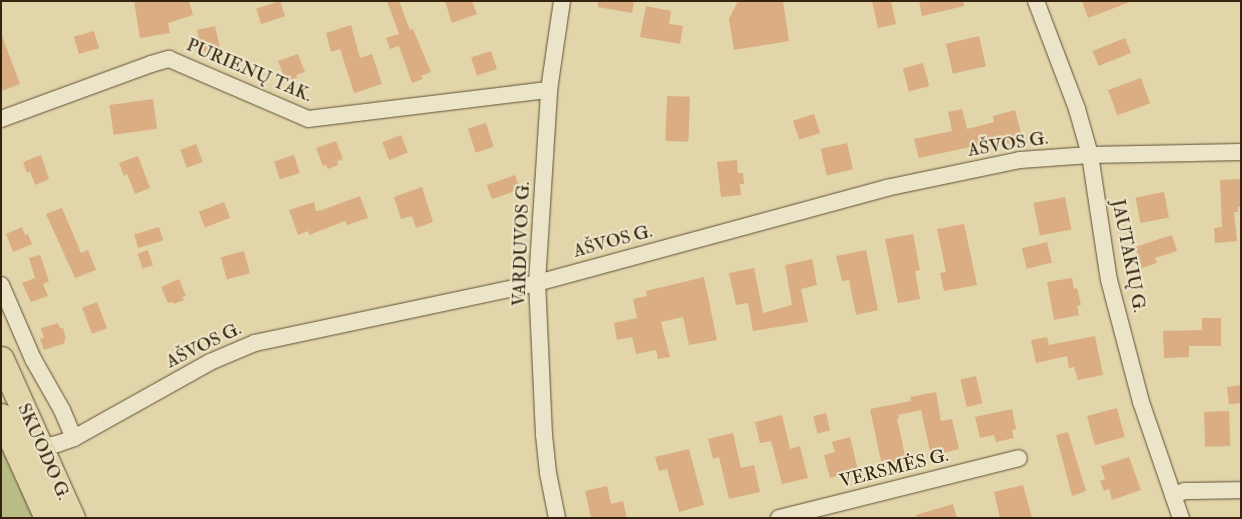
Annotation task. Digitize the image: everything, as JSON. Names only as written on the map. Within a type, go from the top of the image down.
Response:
[{"type":"main road","name":"SKUODO G.","points":[[1,359],[29,450],[47,518]]},
{"type":"main road","name":"SKUODO G.","points":[[1,416],[29,450],[72,518]]},
{"type":"street","name":"VARDUVOS G.","points":[[557,518],[548,472],[544,435],[537,283],[549,90],[562,1]]},
{"type":"street","name":"JAUTAKIŲ G.","points":[[1036,1],[1077,109],[1090,155],[1109,280],[1141,402],[1181,518]]},
{"type":"street","name":"PURIENŲ TAK.","points":[[1,119],[151,64],[169,60],[308,120],[549,90]]},
{"type":"street","name":"AŠVOS G.","points":[[29,450],[74,438],[210,362],[255,343],[537,283],[886,188],[1020,160],[1090,155],[1241,152]]},
{"type":"street","points":[[1,285],[33,359],[62,410],[74,438]]},
{"type":"street","name":"VERSMĖS G.","points":[[779,518],[1019,458]]},
{"type":"street","points":[[1173,495],[1185,491],[1241,490]]},
{"type":"green space","points":[[1,433],[38,518],[1,518]]},
{"type":"building","points":[[134,1],[189,1],[193,15],[168,23],[170,33],[140,38]]},
{"type":"building","points":[[280,1],[285,16],[261,24],[256,9]]},
{"type":"building","points":[[387,1],[399,1],[410,30],[413,29],[431,72],[421,76],[423,79],[412,83],[399,46],[390,49],[386,38],[399,34]]},
{"type":"building","points":[[445,1],[472,1],[477,14],[452,23]]},
{"type":"building","points":[[598,1],[634,1],[632,13],[598,7]]},
{"type":"building","points":[[738,1],[783,1],[789,41],[734,50],[729,19]]},
{"type":"building","points":[[872,1],[891,1],[896,24],[878,28]]},
{"type":"building","points":[[919,1],[963,1],[964,6],[922,16]]},
{"type":"building","points":[[1082,1],[1130,1],[1130,2],[1088,18]]},
{"type":"building","points":[[646,6],[671,11],[669,24],[683,26],[680,44],[640,37]]},
{"type":"building","points":[[351,25],[360,58],[372,54],[382,84],[354,93],[340,49],[331,52],[326,33]]},
{"type":"building","points":[[215,26],[221,51],[210,54],[209,50],[202,52],[197,30]]},
{"type":"building","points":[[94,31],[99,48],[79,54],[74,37]]},
{"type":"building","points":[[979,36],[986,66],[953,74],[946,44]]},
{"type":"building","points":[[1,37],[20,84],[1,91]]},
{"type":"building","points":[[1125,38],[1131,53],[1099,66],[1093,51]]},
{"type":"building","points":[[491,51],[497,69],[477,76],[471,57]]},
{"type":"building","points":[[298,54],[305,72],[296,75],[297,78],[286,82],[278,61]]},
{"type":"building","points":[[923,63],[929,86],[909,92],[903,68]]},
{"type":"building","points":[[1141,78],[1150,103],[1117,115],[1108,90]]},
{"type":"building","points":[[667,96],[690,97],[688,142],[665,141]]},
{"type":"building","points":[[153,99],[157,129],[114,135],[109,105]]},
{"type":"building","points":[[962,109],[967,129],[994,122],[993,116],[1015,110],[1023,140],[982,151],[980,145],[919,158],[914,139],[952,131],[948,112]]},
{"type":"building","points":[[814,114],[820,133],[799,140],[793,121]]},
{"type":"building","points":[[486,123],[494,147],[476,153],[468,129]]},
{"type":"building","points":[[401,135],[408,153],[389,160],[382,142]]},
{"type":"building","points":[[336,141],[343,159],[337,161],[338,165],[328,169],[326,165],[323,166],[316,148]]},
{"type":"building","points":[[847,143],[853,169],[827,175],[821,149]]},
{"type":"building","points":[[196,144],[203,162],[187,168],[180,150]]},
{"type":"building","points":[[41,155],[49,179],[35,185],[30,171],[27,173],[23,162]]},
{"type":"building","points":[[294,155],[300,173],[280,180],[274,161]]},
{"type":"building","points":[[138,156],[150,188],[135,194],[127,174],[124,176],[119,163]]},
{"type":"building","points":[[737,160],[738,173],[743,173],[744,184],[740,184],[741,195],[721,197],[717,162]]},
{"type":"building","points":[[515,175],[520,189],[492,199],[487,185]]},
{"type":"building","points":[[1241,179],[1241,207],[1238,207],[1238,212],[1234,212],[1237,241],[1215,243],[1214,228],[1222,227],[1220,180]]},
{"type":"building","points":[[422,187],[433,222],[416,228],[412,216],[401,219],[394,197]]},
{"type":"building","points":[[1164,192],[1169,218],[1140,223],[1136,198]]},
{"type":"building","points":[[360,196],[368,218],[347,225],[345,221],[309,235],[308,231],[298,235],[289,210],[314,202],[316,211],[322,210]]},
{"type":"building","points":[[1065,197],[1071,229],[1040,235],[1034,203]]},
{"type":"building","points":[[224,202],[230,218],[205,228],[199,212]]},
{"type":"building","points":[[62,208],[81,253],[88,250],[96,270],[75,278],[46,214]]},
{"type":"building","points":[[964,224],[977,285],[944,291],[940,273],[946,272],[937,229]]},
{"type":"building","points":[[22,227],[25,235],[28,234],[32,244],[13,252],[6,234]]},
{"type":"building","points":[[159,227],[163,240],[138,248],[134,235]]},
{"type":"building","points":[[913,234],[920,270],[915,271],[920,299],[898,303],[885,239]]},
{"type":"building","points":[[1172,235],[1177,251],[1155,258],[1157,263],[1142,268],[1135,247]]},
{"type":"building","points":[[1047,242],[1052,262],[1027,269],[1022,248]]},
{"type":"building","points":[[148,250],[153,265],[142,269],[138,253]]},
{"type":"building","points":[[866,250],[878,310],[856,315],[849,280],[842,281],[836,256]]},
{"type":"building","points":[[244,251],[250,273],[227,279],[221,257]]},
{"type":"building","points":[[40,255],[49,281],[43,284],[48,296],[31,302],[22,283],[35,278],[29,258]]},
{"type":"building","points":[[812,259],[817,285],[801,289],[808,322],[753,331],[748,303],[736,305],[729,273],[754,268],[763,313],[792,305],[785,265]]},
{"type":"building","points":[[704,277],[717,340],[689,345],[683,317],[661,322],[670,357],[658,359],[656,350],[636,354],[632,337],[617,340],[614,323],[637,318],[633,299],[647,296],[646,291]]},
{"type":"building","points":[[1072,278],[1074,289],[1077,288],[1081,305],[1077,306],[1079,315],[1054,320],[1047,282]]},
{"type":"building","points":[[179,279],[186,296],[182,297],[184,300],[174,304],[173,302],[168,303],[161,287]]},
{"type":"building","points":[[97,302],[107,328],[92,334],[82,308]]},
{"type":"building","points":[[1202,318],[1221,318],[1221,346],[1189,346],[1189,357],[1164,358],[1163,331],[1202,330]]},
{"type":"building","points":[[58,323],[60,328],[63,328],[66,339],[64,340],[65,343],[44,350],[40,339],[44,338],[41,328]]},
{"type":"building","points":[[1095,336],[1103,375],[1078,380],[1074,367],[1069,368],[1067,356],[1036,363],[1031,340],[1047,337],[1049,345]]},
{"type":"building","points":[[976,376],[982,403],[967,407],[960,380]]},
{"type":"building","points":[[1241,385],[1241,403],[1229,404],[1227,387]]},
{"type":"building","points":[[936,392],[941,421],[952,419],[959,449],[931,456],[921,410],[898,415],[899,418],[897,419],[906,460],[882,466],[870,409],[911,401],[910,397]]},
{"type":"building","points":[[1117,408],[1125,437],[1095,445],[1087,416]]},
{"type":"building","points":[[1012,409],[1016,429],[1012,430],[1014,438],[996,442],[994,435],[980,438],[975,417]]},
{"type":"building","points":[[1229,411],[1230,446],[1205,447],[1204,412]]},
{"type":"building","points":[[826,413],[830,431],[817,433],[813,416]]},
{"type":"building","points":[[782,415],[790,449],[800,446],[808,478],[782,484],[771,441],[760,443],[755,422]]},
{"type":"building","points":[[1068,432],[1086,491],[1072,496],[1056,435]]},
{"type":"building","points":[[733,433],[741,468],[754,465],[760,492],[729,499],[719,457],[713,459],[708,439]]},
{"type":"building","points":[[850,437],[858,470],[830,478],[824,455],[835,452],[832,442]]},
{"type":"building","points":[[689,449],[704,505],[679,512],[667,469],[659,471],[655,457]]},
{"type":"building","points":[[1129,457],[1141,490],[1112,500],[1109,489],[1104,491],[1100,481],[1105,479],[1101,466]]},
{"type":"building","points":[[1023,485],[1032,518],[1000,518],[994,492]]},
{"type":"building","points":[[607,486],[611,504],[623,501],[627,518],[591,518],[585,491]]},
{"type":"building","points":[[953,504],[957,518],[917,518],[916,515]]}]
